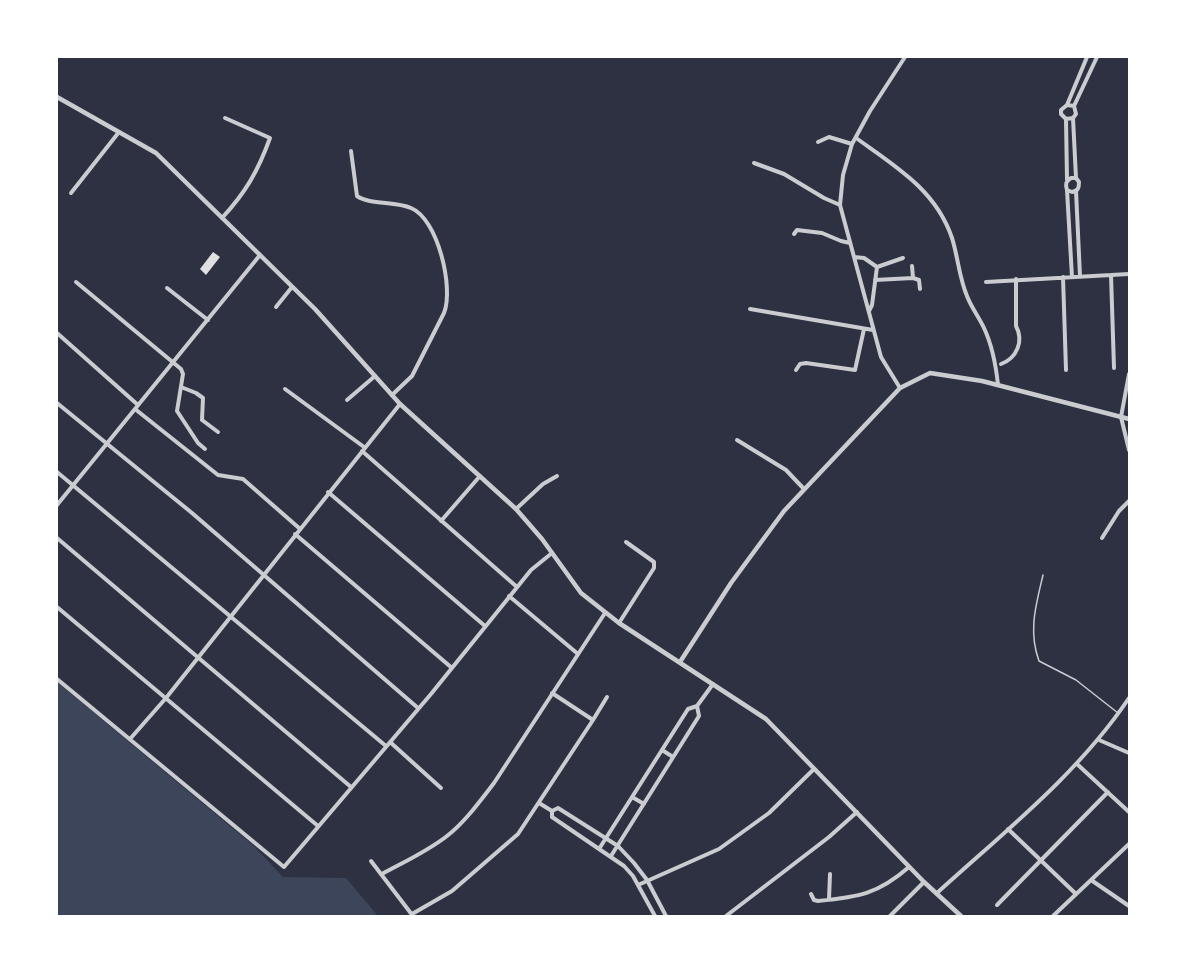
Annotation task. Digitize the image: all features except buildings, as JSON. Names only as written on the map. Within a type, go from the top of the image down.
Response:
[{"type":"street","points":[[900,388],[881,357],[840,205],[843,175],[852,144],[905,57]]},
{"type":"street","points":[[1072,276],[1065,185],[1067,180],[1066,119],[1061,114],[1087,57]]},
{"type":"street","points":[[1080,276],[1076,191],[1079,182],[1076,178],[1073,118],[1076,114],[1074,106],[1097,57]]},
{"type":"street","points":[[57,97],[156,153],[328,323],[400,404],[516,509],[581,593],[605,613],[766,719],[909,867],[961,916]]},
{"type":"street","points":[[1067,105],[1074,106]]},
{"type":"street","points":[[222,218],[246,190],[258,170],[270,138],[225,118]]},
{"type":"street","points":[[1066,119],[1073,118]]},
{"type":"street","points":[[71,193],[118,132]]},
{"type":"street","points":[[818,142],[829,138],[852,144]]},
{"type":"street","points":[[856,138],[909,176],[941,213],[952,239],[967,296],[985,329],[996,367],[998,385]]},
{"type":"street","points":[[351,151],[357,196],[366,200],[402,204],[415,209],[432,232],[440,249],[446,280],[448,304],[444,313],[412,376],[392,395]]},
{"type":"street","points":[[754,163],[784,174],[840,205]]},
{"type":"street","points":[[1067,180],[1076,178]]},
{"type":"street","points":[[1067,190],[1076,191]]},
{"type":"street","points":[[794,234],[797,230],[822,233],[850,243]]},
{"type":"street","points":[[57,505],[260,255]]},
{"type":"street","points":[[854,257],[864,258],[878,267]]},
{"type":"street","points":[[878,267],[903,258]]},
{"type":"street","points":[[912,266],[914,278]]},
{"type":"street","points":[[869,312],[878,267]]},
{"type":"street","points":[[986,282],[1129,274]]},
{"type":"street","points":[[1110,275],[1114,368]]},
{"type":"street","points":[[1063,277],[1066,370]]},
{"type":"street","points":[[875,280],[914,278],[919,280],[920,289]]},
{"type":"street","points":[[1001,364],[1016,353],[1019,345],[1019,332],[1016,326],[1016,279]]},
{"type":"street","points":[[76,282],[181,369],[182,387],[177,407],[179,415],[186,422],[198,443],[205,449]]},
{"type":"street","points":[[276,307],[292,287]]},
{"type":"street","points":[[167,288],[208,320]]},
{"type":"street","points":[[750,309],[873,330]]},
{"type":"street","points":[[796,370],[800,364],[806,363],[855,370],[864,329]]},
{"type":"street","points":[[57,333],[137,407],[218,475],[243,479],[299,528]]},
{"type":"street","points":[[680,662],[731,583],[784,511],[900,388],[930,373],[998,385],[1129,419]]},
{"type":"street","points":[[1129,374],[1121,417],[1129,450]]},
{"type":"street","points":[[347,400],[375,376]]},
{"type":"street","points":[[182,387],[203,398],[202,420],[218,432]]},
{"type":"street","points":[[285,389],[363,449],[517,587]]},
{"type":"street","points":[[57,403],[192,513],[418,708]]},
{"type":"street","points":[[130,740],[400,404]]},
{"type":"street","points":[[736,440],[780,465],[795,477],[804,489]]},
{"type":"street","points":[[57,472],[386,746]]},
{"type":"street","points":[[441,520],[480,476]]},
{"type":"street","points":[[516,509],[543,484],[557,476]]},
{"type":"street","points":[[328,492],[485,626]]},
{"type":"street","points":[[1101,538],[1119,511],[1129,501]]},
{"type":"street","points":[[295,534],[452,668]]},
{"type":"street","points":[[57,538],[351,787]]},
{"type":"street","points":[[620,623],[654,568],[654,562],[626,542]]},
{"type":"street","points":[[57,679],[284,867],[452,668],[531,570],[552,553]]},
{"type":"street","points":[[509,597],[578,654]]},
{"type":"street","points":[[57,607],[318,826]]},
{"type":"street","points":[[382,874],[411,859],[448,835],[475,808],[494,783],[605,613]]},
{"type":"street","points":[[599,849],[688,709],[697,706],[713,684]]},
{"type":"street","points":[[552,693],[593,720]]},
{"type":"street","points":[[371,861],[413,915],[452,891],[518,834],[607,697]]},
{"type":"street","points":[[937,893],[1077,764],[1099,740],[1129,698]]},
{"type":"street","points":[[611,856],[699,716],[697,706]]},
{"type":"street","points":[[1099,740],[1129,753]]},
{"type":"street","points":[[390,742],[441,788]]},
{"type":"street","points":[[662,750],[673,757]]},
{"type":"street","points":[[1077,764],[1129,812]]},
{"type":"street","points":[[638,885],[647,879],[719,849],[769,813],[814,769]]},
{"type":"street","points":[[997,905],[1108,792]]},
{"type":"street","points":[[632,797],[644,804]]},
{"type":"street","points":[[540,803],[552,810],[558,808],[618,846],[647,879],[666,916]]},
{"type":"street","points":[[552,810],[552,817],[624,866],[638,885],[655,916]]},
{"type":"street","points":[[726,916],[829,837],[857,812]]},
{"type":"street","points":[[1008,829],[1076,894]]},
{"type":"street","points":[[1053,916],[1129,844]]},
{"type":"street","points":[[811,894],[816,901],[878,890],[909,867]]},
{"type":"street","points":[[829,900],[830,874]]},
{"type":"street","points":[[1091,880],[1129,906]]},
{"type":"street","points":[[890,916],[924,882]]},
{"type":"lane","points":[[1043,575],[1032,618],[1035,650],[1039,661],[1077,680],[1119,714]]},
{"type":"shaded area","points":[[57,682],[254,846],[283,877],[346,878],[378,916],[57,916]]}]
